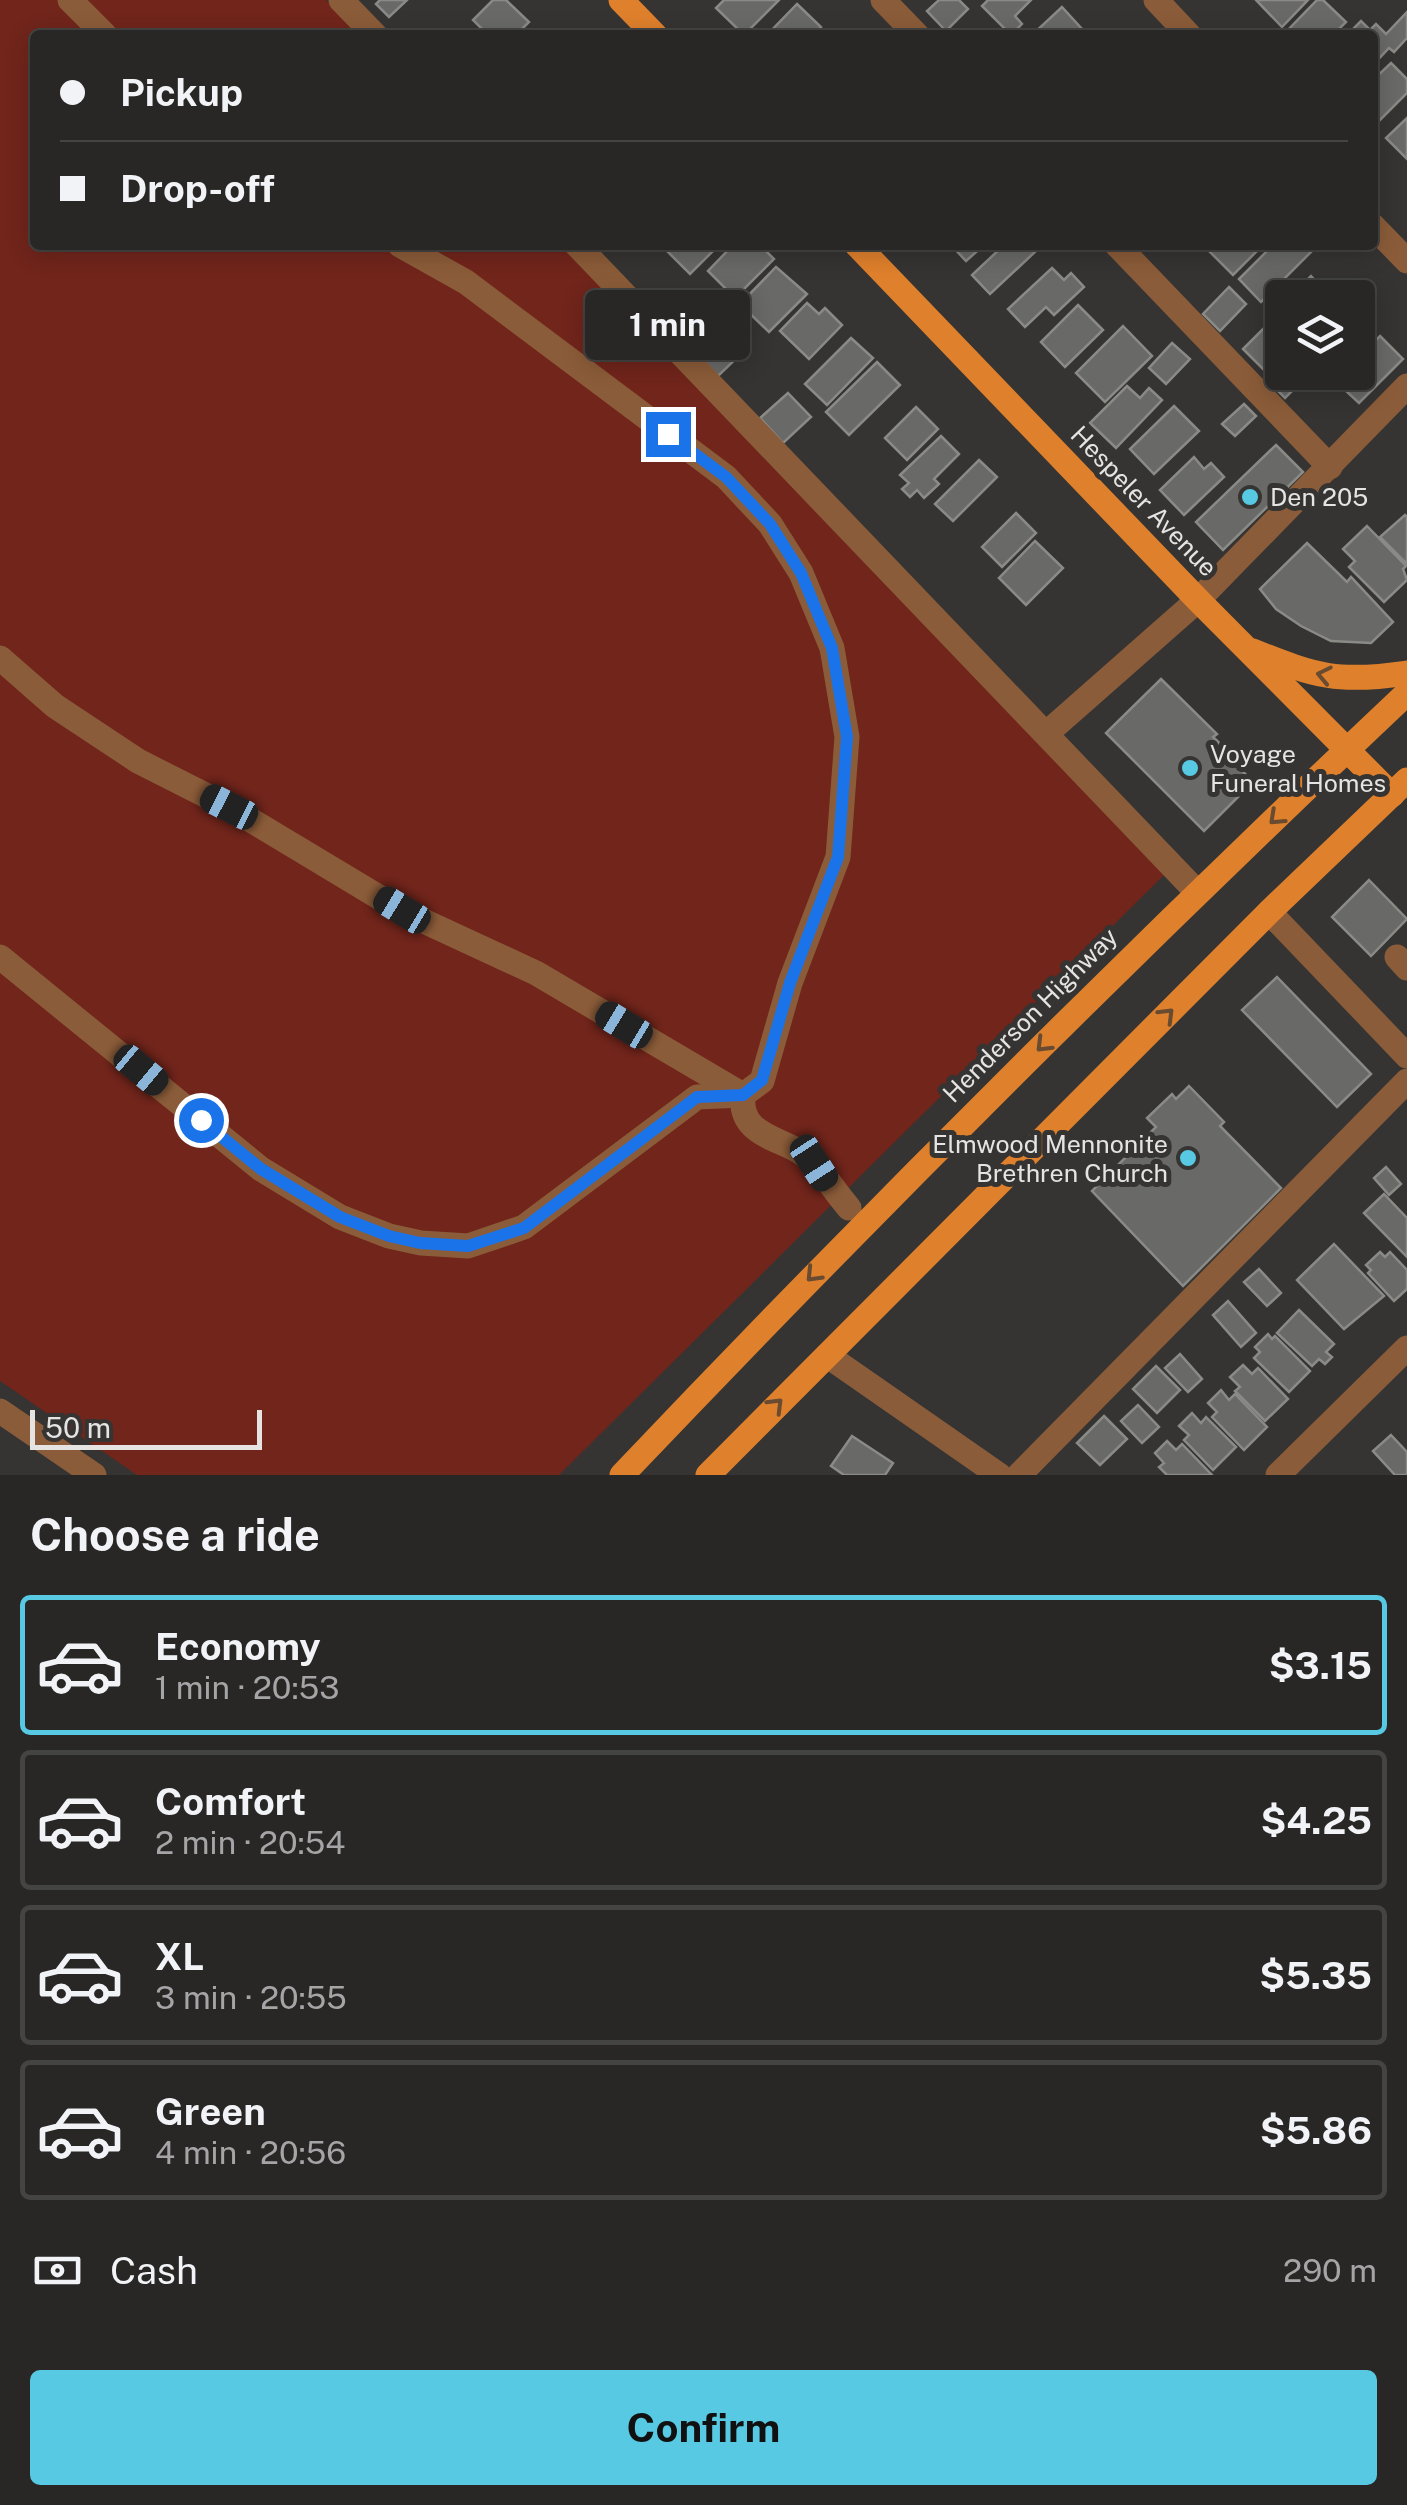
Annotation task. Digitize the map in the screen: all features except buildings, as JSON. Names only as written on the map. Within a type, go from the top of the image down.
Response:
[{"type":"main road","points":[[621,0],[650,30]]},
{"type":"main road","name":"Hespeler Avenue","points":[[861,250],[1346,751],[1399,787]]},
{"type":"main road","points":[[1244,647],[1332,677],[1365,680],[1407,673]]},
{"type":"main road","name":"Henderson Highway","points":[[622,1475],[877,1208],[1197,892],[1407,694]]},
{"type":"main road","points":[[708,1475],[1269,912],[1399,787]]},
{"type":"street","points":[[70,0],[100,30]]},
{"type":"street","points":[[341,0],[370,30]]},
{"type":"street","points":[[883,0],[912,30]]},
{"type":"street","points":[[1156,0],[1184,30]]},
{"type":"street","points":[[1378,232],[1407,261]]},
{"type":"street","points":[[0,957],[261,1169],[340,1217],[420,1243],[468,1246],[524,1228],[697,1097],[743,1095],[762,1080],[790,983],[838,857],[847,737],[832,648],[801,573],[770,524],[726,477],[466,282],[409,250]]},
{"type":"street","points":[[582,250],[1197,892]]},
{"type":"street","points":[[1123,250],[1330,468]]},
{"type":"street","points":[[1047,733],[1198,600],[1407,386]]},
{"type":"street","points":[[0,658],[55,706],[138,761],[229,807],[402,910],[536,973],[743,1095]]},
{"type":"street","points":[[1269,912],[1407,1056]]},
{"type":"street","points":[[1019,1475],[1407,1081]]},
{"type":"street","points":[[743,1095],[749,1121],[762,1137],[801,1152],[849,1208]]},
{"type":"street","points":[[1278,1475],[1407,1348]]},
{"type":"street","points":[[828,1356],[999,1475]]},
{"type":"street","points":[[0,1411],[94,1475]]},
{"type":"shaded area","points":[[0,0],[326,0],[355,30],[30,30],[30,250],[567,250],[1166,873],[559,1475],[137,1475],[0,1381]]},
{"type":"place","name":"Den 205","points":[[1250,497]]},
{"type":"place","name":"Voyage Funeral Homes","points":[[1190,768]]},
{"type":"place","name":"Elmwood Mennonite Brethren Church","points":[[1188,1158]]},
{"type":"route","points":[[201,1120],[261,1169],[340,1217],[389,1236],[420,1243],[468,1246],[524,1228],[697,1097],[743,1095],[762,1080],[790,983],[838,857],[847,737],[832,648],[801,573],[770,524],[726,477],[668,434]]}]
